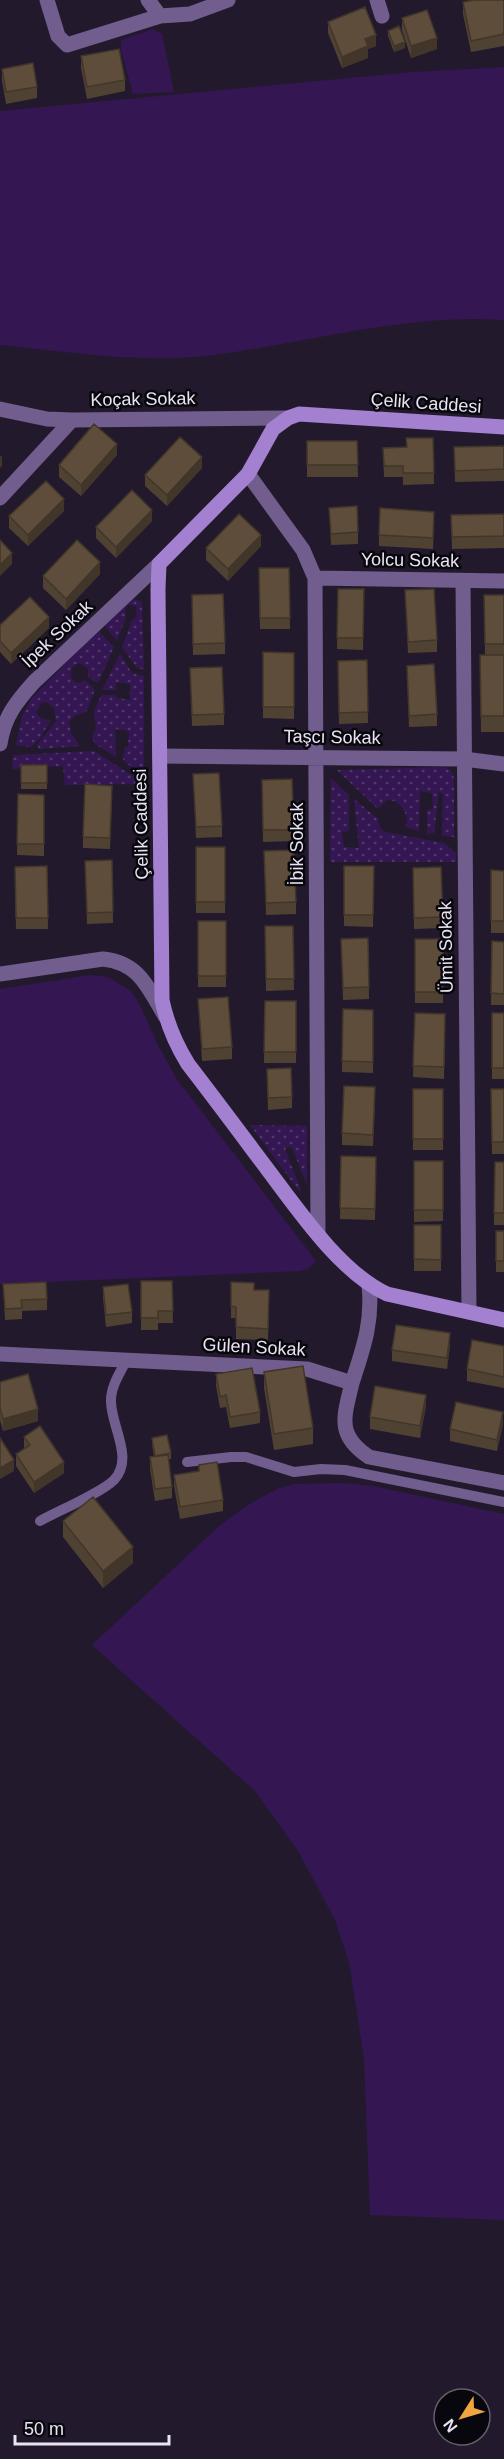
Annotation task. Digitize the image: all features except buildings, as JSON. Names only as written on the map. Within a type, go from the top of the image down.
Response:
[{"type":"street","points":[[47,0],[58,36],[67,45],[160,16],[190,14],[228,0]]},
{"type":"street","points":[[148,0],[160,16]]},
{"type":"street","points":[[377,0],[382,16]]},
{"type":"street","name":"Koçak Sokak","points":[[0,410],[47,419],[72,420],[288,418]]},
{"type":"street","name":"Çelik Caddesi","points":[[288,418],[299,414],[504,427]]},
{"type":"street","points":[[159,564],[248,474],[273,429],[288,418]]},
{"type":"street","points":[[0,498],[72,420]]},
{"type":"street","name":"İbik Sokak","points":[[248,474],[303,550],[315,578],[318,1234]]},
{"type":"street","name":"Çelik Caddesi","points":[[159,564],[162,1000],[174,1042],[299,1212],[352,1272],[369,1286],[387,1294],[504,1320]]},
{"type":"street","name":"İpek Sokak","points":[[0,744],[7,715],[16,702],[159,564]]},
{"type":"street","name":"Yolcu Sokak","points":[[315,578],[504,581]]},
{"type":"street","name":"Ümit Sokak","points":[[463,581],[469,1312]]},
{"type":"street","name":"Taşcı Sokak","points":[[160,756],[464,759],[504,764]]},
{"type":"street","points":[[0,974],[103,959],[112,960],[131,968],[140,975],[165,1016]]},
{"type":"street","points":[[369,1286],[372,1308],[370,1323],[352,1383],[344,1422],[346,1435],[355,1448],[369,1457],[504,1483]]},
{"type":"street","name":"Gülen Sokak","points":[[0,1354],[287,1366],[306,1369],[352,1383]]},
{"type":"lane","points":[[40,1521],[104,1487],[121,1470],[123,1456],[111,1400],[113,1385],[126,1361]]},
{"type":"lane","points":[[187,1462],[246,1457],[294,1472],[321,1469],[345,1470],[504,1502]]},
{"type":"shaded area","points":[[153,29],[162,34],[174,92],[133,94],[121,50],[121,40]]},
{"type":"shaded area","points":[[504,67],[504,320],[468,319],[395,325],[214,355],[187,357],[134,358],[0,345],[0,111],[413,72]]},
{"type":"shaded area","points":[[133,599],[142,602],[144,670],[136,667],[122,647],[132,620],[137,617],[136,606],[128,605],[125,609],[126,617],[117,641],[104,625]]},
{"type":"shaded area","points":[[98,630],[114,647],[98,683],[88,677],[88,669],[80,663],[71,671],[75,682],[80,683],[85,680],[95,690],[86,712],[74,716],[69,722],[71,733],[80,746],[39,749],[37,745],[56,721],[54,708],[46,702],[41,703],[36,713],[42,719],[51,720],[40,738],[31,747],[16,745],[22,717],[31,699]]},
{"type":"shaded area","points":[[120,654],[132,673],[144,676],[144,773],[134,769],[123,760],[125,747],[128,747],[129,731],[115,729],[116,757],[95,744],[92,737],[96,729],[94,712],[101,695],[116,695],[117,698],[130,700],[130,684],[116,682],[116,690],[102,690]]},
{"type":"shaded area","points":[[94,751],[145,784],[65,785],[63,766],[12,769],[13,755]]},
{"type":"shaded area","points":[[445,767],[452,772],[454,779],[454,837],[442,836],[443,794],[439,792],[434,833],[427,834],[427,810],[433,809],[432,793],[420,791],[419,831],[406,827],[407,817],[397,803],[387,800],[378,809],[337,770]]},
{"type":"shaded area","points":[[331,778],[349,795],[349,831],[342,832],[344,847],[359,848],[354,799],[378,819],[380,828],[385,832],[444,843],[456,853],[456,862],[330,862]]},
{"type":"shaded area","points":[[91,975],[108,977],[132,992],[176,1078],[316,1261],[309,1268],[300,1271],[0,1284],[0,989]]},
{"type":"shaded area","points":[[250,1125],[307,1126],[307,1185],[291,1146],[285,1149],[301,1190],[299,1191]]},
{"type":"shaded area","points":[[344,1483],[373,1486],[504,1514],[504,2220],[370,2215],[364,2058],[349,1962],[335,1920],[298,1851],[255,1791],[92,1645],[219,1526],[251,1503],[279,1488],[295,1484]]}]
